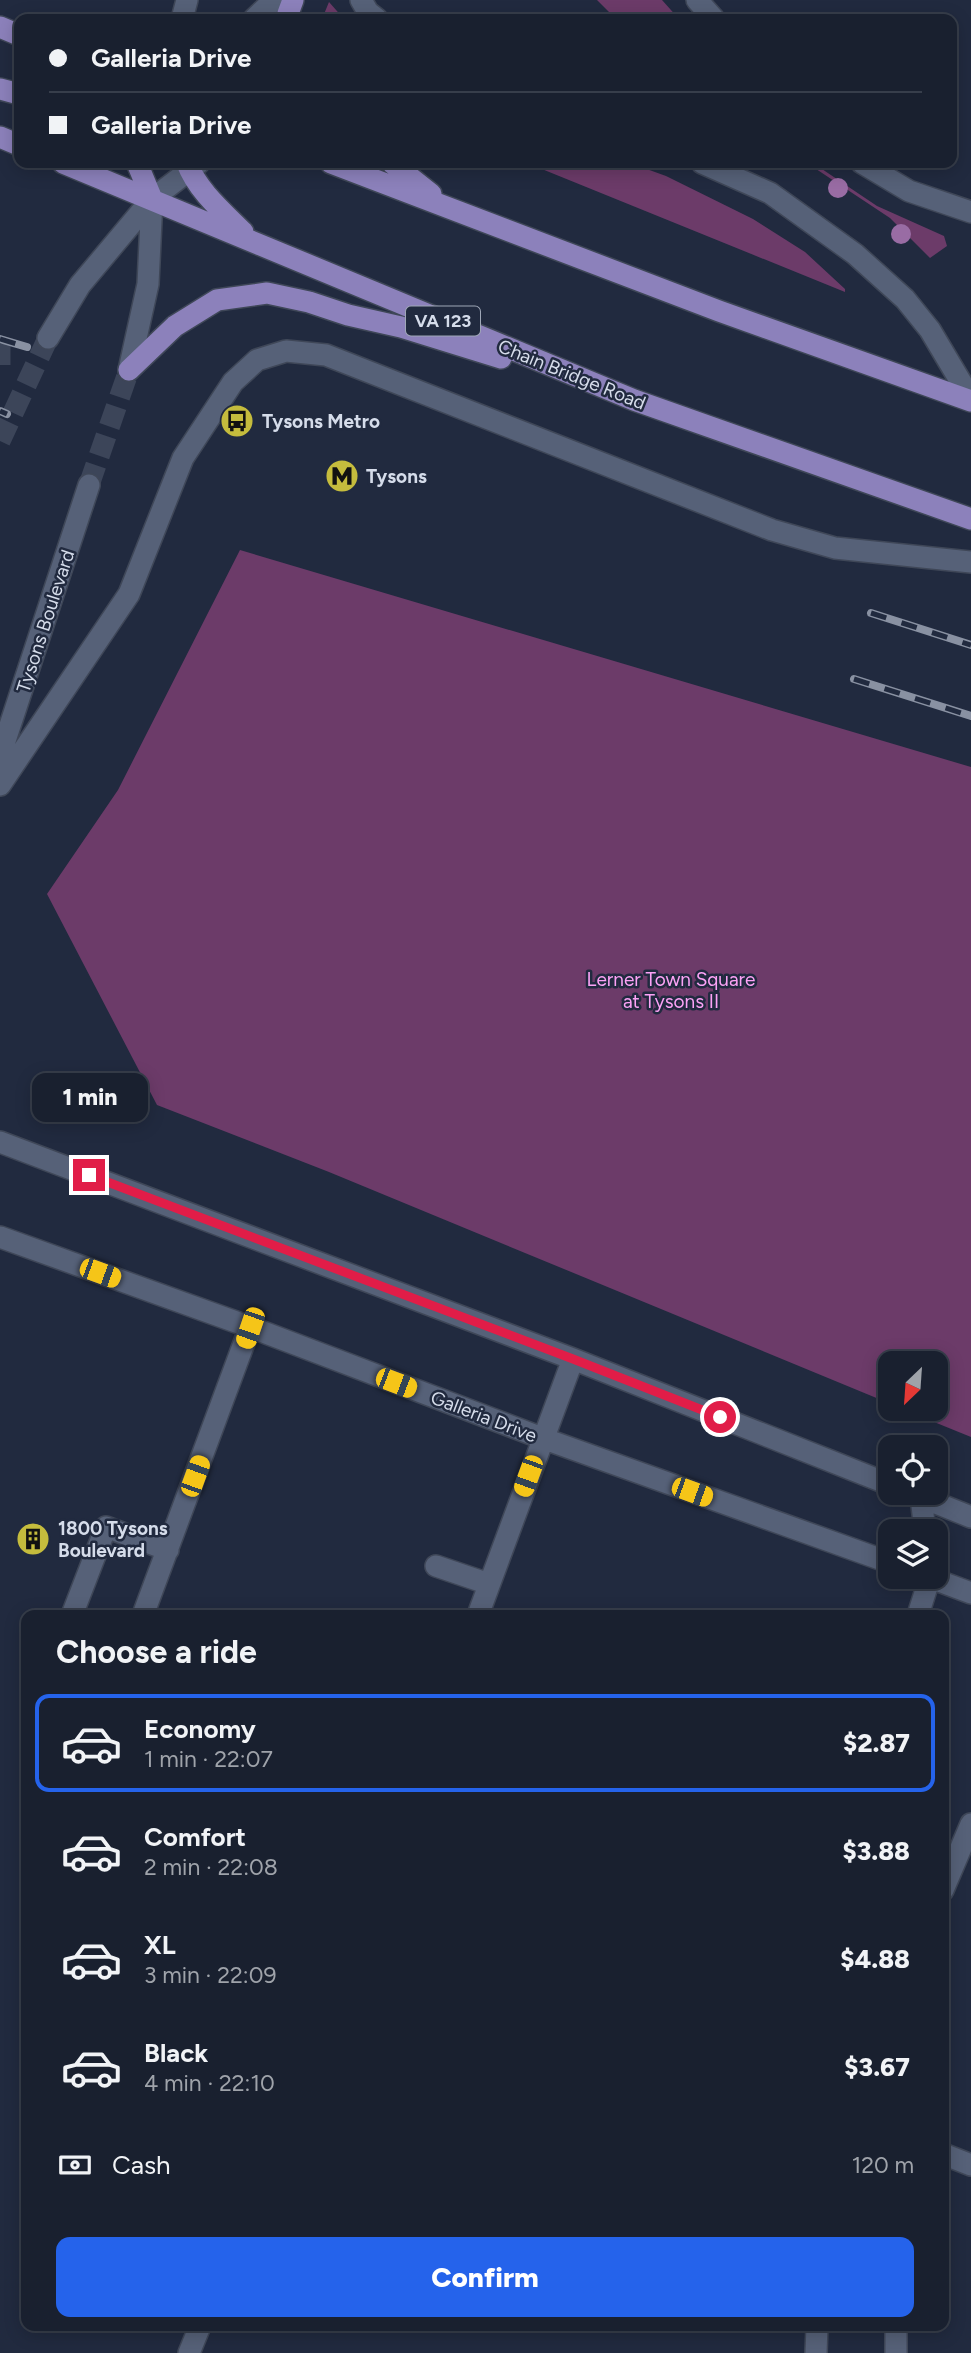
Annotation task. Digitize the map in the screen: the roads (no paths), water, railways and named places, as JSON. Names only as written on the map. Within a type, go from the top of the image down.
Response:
[{"type":"main road","name":"Chain Bridge Road","points":[[75,168],[634,400],[971,519]]},
{"type":"main road","points":[[139,168],[152,199]]},
{"type":"main road","points":[[194,168],[214,203],[252,241]]},
{"type":"main road","points":[[344,168],[719,311],[971,400]]},
{"type":"main road","points":[[398,168],[446,207]]},
{"type":"main road","points":[[129,370],[175,327],[217,300],[267,293],[401,327],[634,400]]},
{"type":"street","points":[[259,14],[274,0]]},
{"type":"street","points":[[697,0],[710,14]]},
{"type":"street","points":[[48,338],[80,285],[152,199],[188,168]]},
{"type":"street","points":[[714,168],[770,192],[855,254],[905,299],[922,320],[971,400]]},
{"type":"street","points":[[870,168],[909,191],[971,212]]},
{"type":"street","points":[[129,370],[148,284],[152,199]]},
{"type":"street","points":[[0,785],[129,594],[183,458],[233,382],[257,360],[286,351],[326,355],[772,530],[835,548],[971,562]]},
{"type":"street","name":"Tysons Boulevard","points":[[0,756],[89,485]]},
{"type":"street","points":[[0,1142],[573,1359],[878,1480]]},
{"type":"street","name":"Galleria Drive","points":[[0,1237],[542,1438],[878,1558]]},
{"type":"street","points":[[145,1610],[250,1328]]},
{"type":"street","points":[[480,1610],[573,1359]]},
{"type":"street","points":[[941,1505],[971,1517]]},
{"type":"street","points":[[74,1610],[106,1527],[168,1550]]},
{"type":"street","points":[[436,1566],[489,1584]]},
{"type":"street","points":[[948,1584],[971,1592]]},
{"type":"street","points":[[919,1610],[926,1589]]},
{"type":"street","points":[[949,1876],[971,1824]]},
{"type":"street","points":[[949,2156],[971,2165]]},
{"type":"street","points":[[189,2353],[198,2331]]},
{"type":"street","points":[[816,2353],[817,2331]]},
{"type":"street","points":[[895,2353],[896,2331]]},
{"type":"tunnel","points":[[0,441],[48,338]]},
{"type":"tunnel","points":[[0,344],[0,370]]},
{"type":"tunnel","points":[[89,485],[129,370]]},
{"type":"railway","points":[[0,339],[27,347]]},
{"type":"railway","points":[[0,411],[7,414]]},
{"type":"railway","points":[[871,613],[971,645]]},
{"type":"railway","points":[[854,679],[971,716]]},
{"type":"place","name":"Tysons Metro","points":[[237,421]]},
{"type":"place","name":"Tysons","points":[[342,476]]},
{"type":"place","name":"1800 Tysons Boulevard","points":[[33,1539]]},
{"type":"park label","name":"Lerner Town Square at Tysons II","points":[[671,990]]}]
